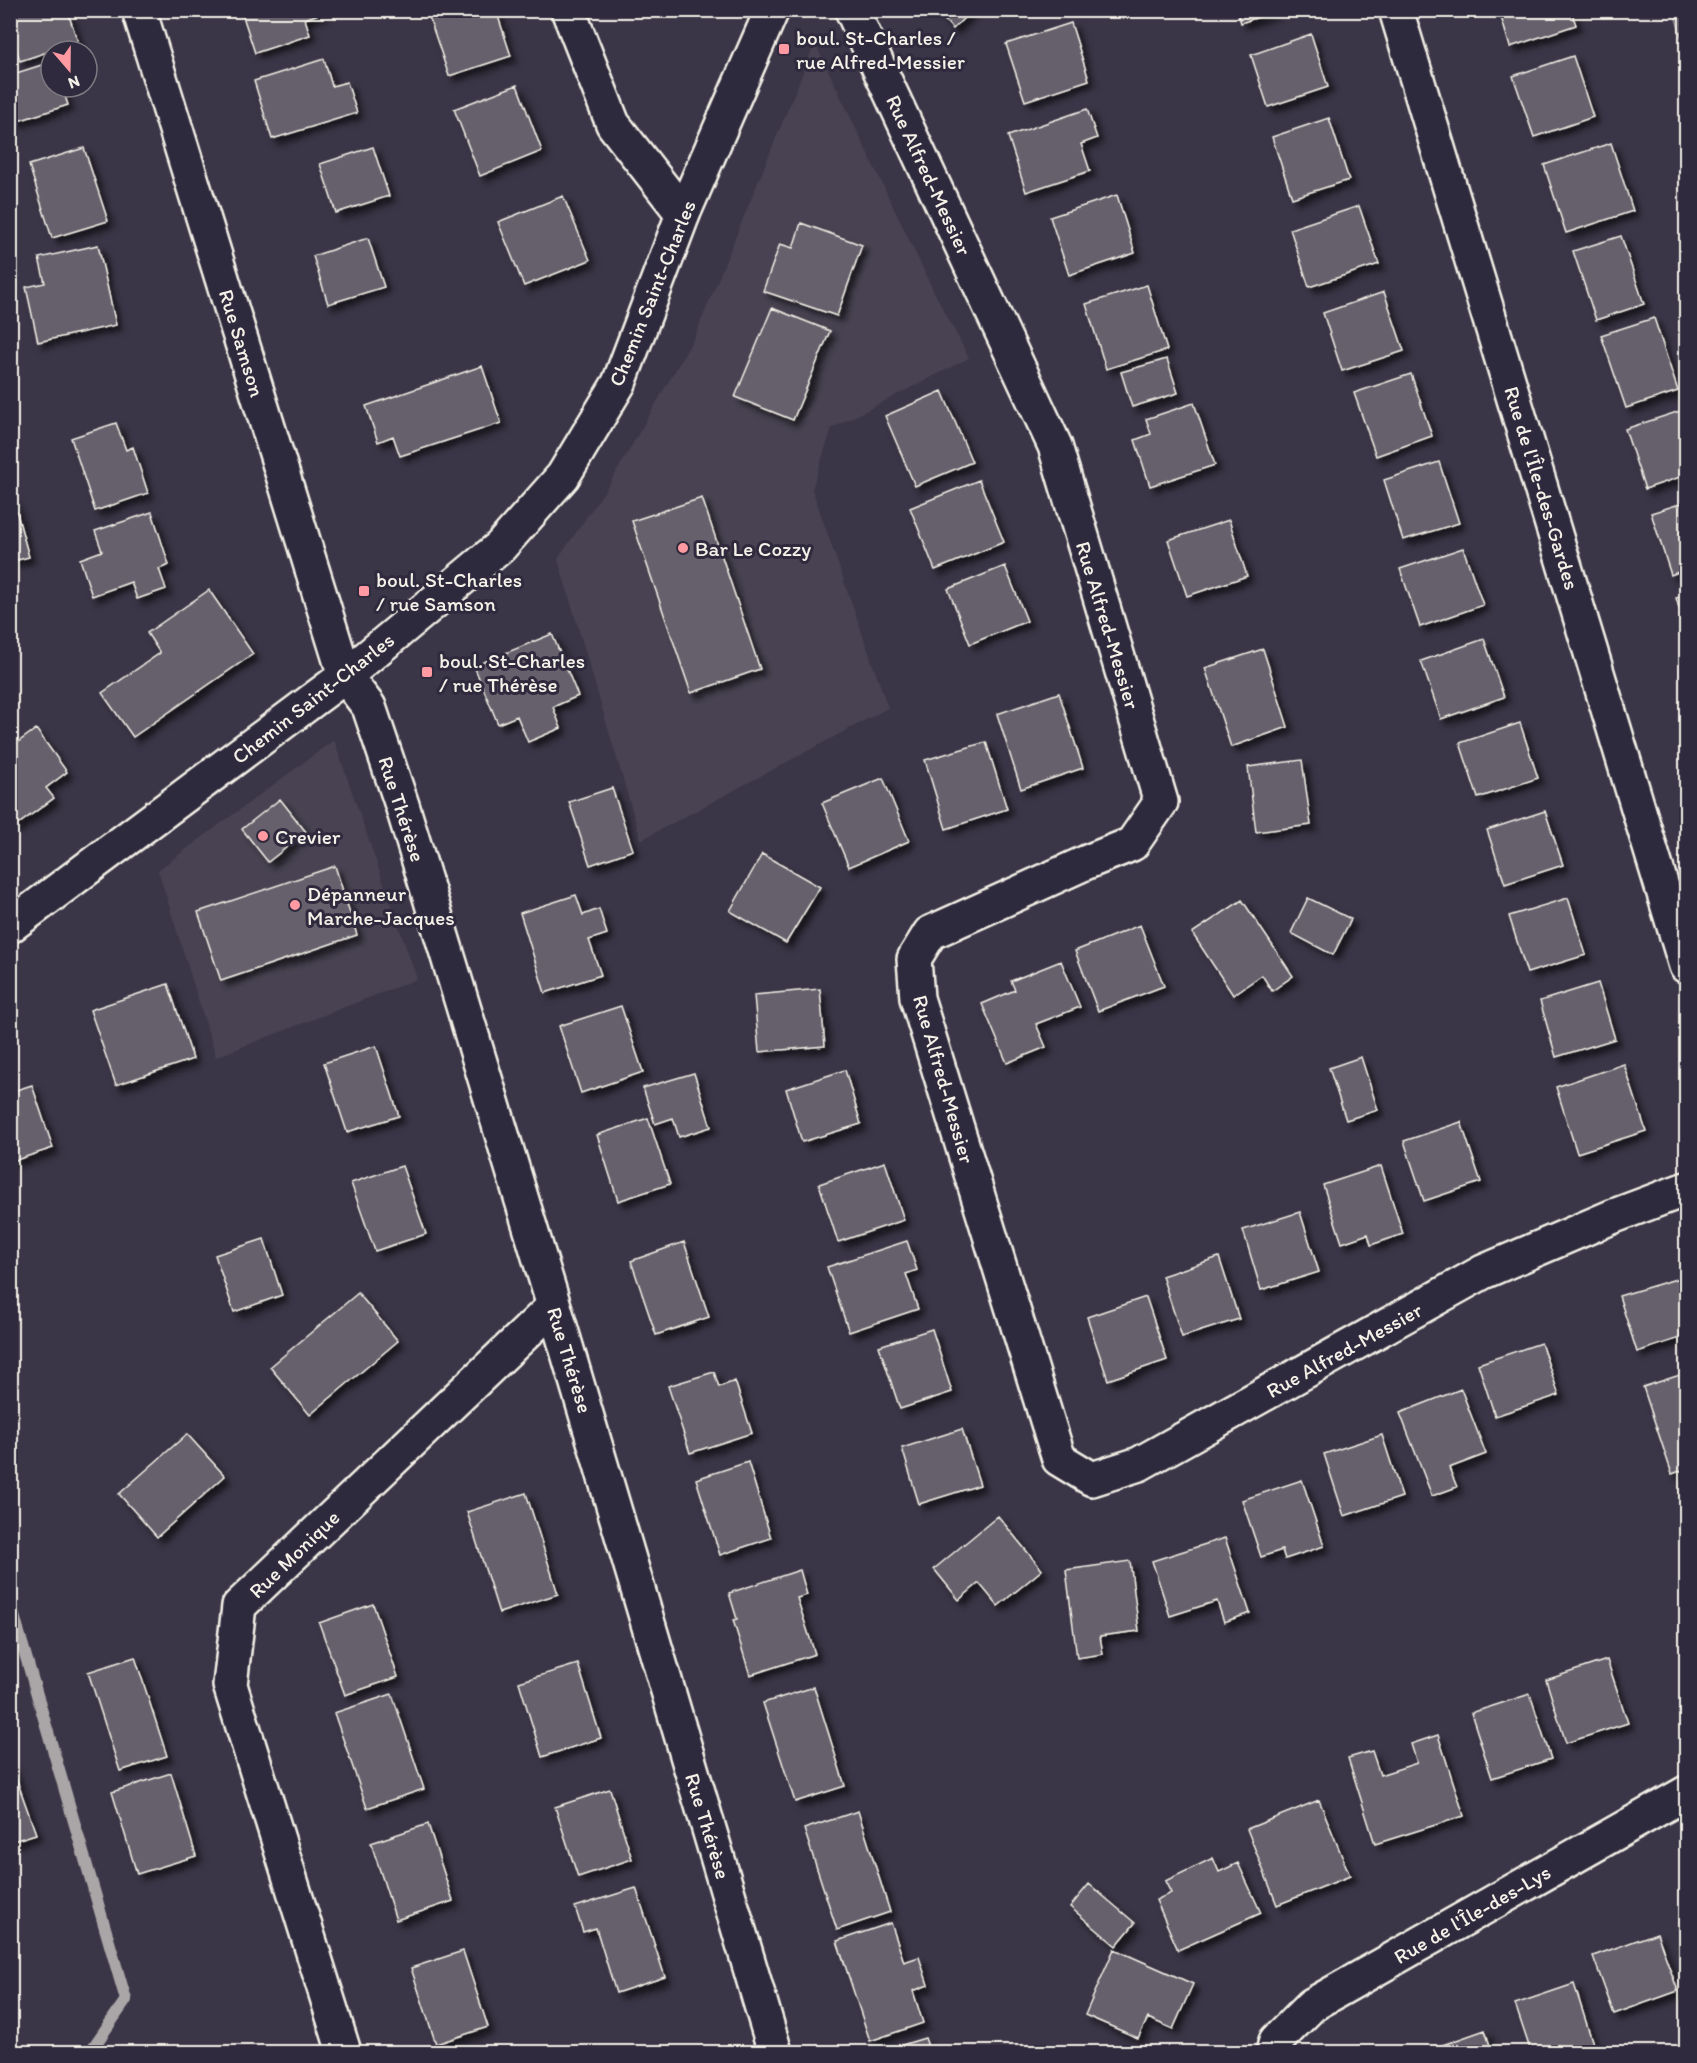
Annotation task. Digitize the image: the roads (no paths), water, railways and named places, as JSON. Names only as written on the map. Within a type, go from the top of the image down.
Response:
[{"type":"street","name":"Rue Samson","points":[[139,10],[345,676]]},
{"type":"street","points":[[568,10],[613,124],[682,214]]},
{"type":"street","name":"Chemin Saint-Charles","points":[[10,926],[345,676],[500,547],[563,476],[619,383],[682,214],[772,10]]},
{"type":"street","name":"Rue Alfred-Messier","points":[[852,10],[1055,446],[1161,802],[1132,844],[1087,861],[930,933],[914,959],[917,998],[1059,1459],[1092,1479],[1139,1464],[1483,1272],[1614,1216],[1686,1189]]},
{"type":"street","name":"Rue de l'Île-des-Gardes","points":[[1396,10],[1686,966]]},
{"type":"street","name":"Rue Thérèse","points":[[345,676],[369,707],[402,805],[554,1306],[775,2052]]},
{"type":"street","name":"Rue Monique","points":[[344,2052],[230,1685],[239,1606],[554,1306]]},
{"type":"street","name":"Rue de l'Île-des-Lys","points":[[1274,2052],[1276,2042],[1312,2006],[1686,1793]]},
{"type":"waterway","points":[[10,1602],[126,2000],[90,2052]]},
{"type":"place","name":"boul. St-Charles / rue Alfred-Messier","points":[[784,49]]},
{"type":"place","name":"Bar Le Cozzy","points":[[683,548]]},
{"type":"place","name":"boul. St-Charles / rue Samson","points":[[364,591]]},
{"type":"place","name":"boul. St-Charles / rue Thérèse","points":[[427,672]]},
{"type":"place","name":"Crevier","points":[[263,836]]},
{"type":"place","name":"Dépanneur Marche-Jacques","points":[[295,905]]}]
